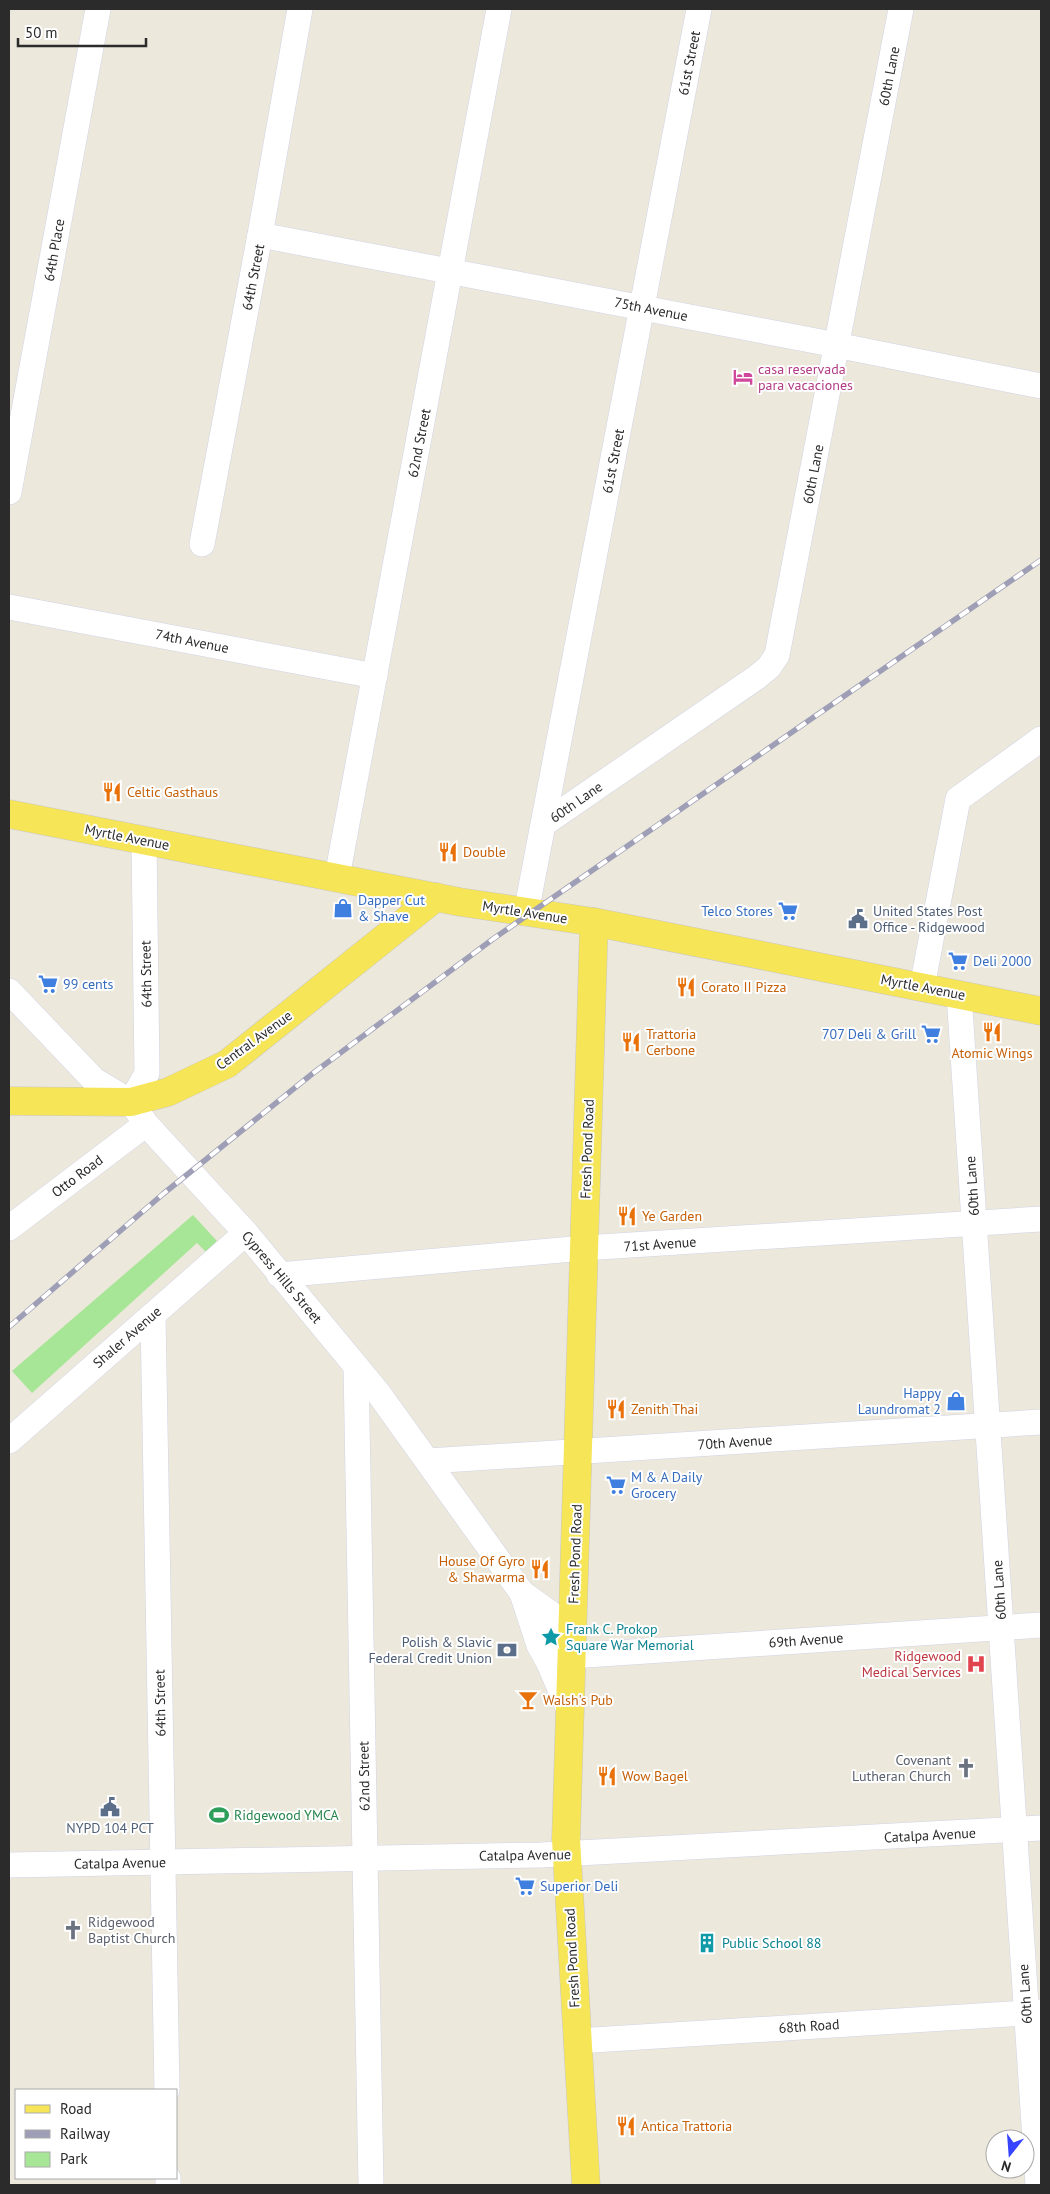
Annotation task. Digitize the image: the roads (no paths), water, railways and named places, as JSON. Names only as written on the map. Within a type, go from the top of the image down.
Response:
[{"type":"main road","name":"Myrtle Avenue","points":[[9,814],[436,897],[526,913],[594,922],[1041,1011]]},
{"type":"main road","name":"Central Avenue","points":[[9,1102],[138,1113],[168,1092],[227,1064],[436,897]]},
{"type":"main road","name":"Fresh Pond Road","points":[[586,2185],[566,1854],[594,922]]},
{"type":"street","name":"64th Place","points":[[9,492],[98,9]]},
{"type":"street","name":"64th Street","points":[[202,544],[300,9]]},
{"type":"street","name":"62nd Street","points":[[337,877],[499,9]]},
{"type":"street","name":"61st Street","points":[[526,913],[545,823],[699,9]]},
{"type":"street","name":"60th Lane","points":[[545,823],[757,677],[769,667],[777,655],[901,9]]},
{"type":"street","name":"75th Avenue","points":[[260,235],[1041,384]]},
{"type":"street","name":"74th Avenue","points":[[9,607],[375,676]]},
{"type":"street","points":[[922,987],[958,799],[1041,740]]},
{"type":"street","name":"64th Street","points":[[138,1113],[147,1073],[144,841]]},
{"type":"street","name":"Cypress Hills Street","points":[[9,991],[94,1080],[138,1113],[246,1233],[379,1394],[522,1593],[539,1645],[570,1712]]},
{"type":"street","name":"60th Lane","points":[[959,994],[1014,1830],[1034,2012],[1038,2185]]},
{"type":"street","name":"Otto Road","points":[[9,1228],[138,1113]]},
{"type":"street","name":"71st Avenue","points":[[279,1275],[584,1248],[1041,1219]]},
{"type":"street","name":"Shaler Avenue","points":[[9,1441],[246,1233]]},
{"type":"street","name":"64th Street","points":[[153,1315],[167,2089]]},
{"type":"street","name":"62nd Street","points":[[356,1366],[371,2185]]},
{"type":"street","name":"70th Avenue","points":[[428,1461],[578,1453],[1041,1422]]},
{"type":"street","name":"Cypress Hills Street","points":[[522,1593],[550,1613],[572,1656]]},
{"type":"street","name":"69th Avenue","points":[[572,1656],[1041,1625]]},
{"type":"street","name":"Catalpa Avenue","points":[[9,1864],[566,1854],[1041,1828]]},
{"type":"street","name":"68th Road","points":[[576,2041],[1034,2012]]},
{"type":"railway","points":[[9,1327],[163,1194],[312,1074],[493,939],[1041,560]]},
{"type":"place","name":"casa reservada para vacaciones","points":[[743,377]]},
{"type":"place","name":"Celtic Gasthaus","points":[[112,792]]},
{"type":"place","name":"Double","points":[[448,852]]},
{"type":"place","name":"Dapper Cut & Shave","points":[[343,908]]},
{"type":"place","name":"Telco Stores","points":[[788,911]]},
{"type":"place","name":"United States Post Office - Ridgewood","points":[[858,919]]},
{"type":"place","name":"Deli 2000","points":[[958,961]]},
{"type":"place","name":"99 cents","points":[[48,984]]},
{"type":"place","name":"Corato II Pizza","points":[[686,987]]},
{"type":"place","name":"Atomic Wings","points":[[992,1032]]},
{"type":"place","name":"707 Deli & Grill","points":[[931,1034]]},
{"type":"place","name":"Trattoria Cerbone","points":[[631,1042]]},
{"type":"place","name":"Ye Garden","points":[[627,1216]]},
{"type":"place","name":"Happy Laundromat 2","points":[[956,1401]]},
{"type":"place","name":"Zenith Thai","points":[[616,1409]]},
{"type":"place","name":"M & A Daily Grocery","points":[[616,1485]]},
{"type":"place","name":"House Of Gyro & Shawarma","points":[[540,1569]]},
{"type":"place","name":"Frank C. Prokop Square War Memorial","points":[[551,1637]]},
{"type":"place","name":"Polish & Slavic Federal Credit Union","points":[[507,1650]]},
{"type":"place","name":"Ridgewood Medical Services","points":[[976,1664]]},
{"type":"place","name":"Walsh's Pub","points":[[528,1700]]},
{"type":"place","name":"Covenant Lutheran Church","points":[[966,1768]]},
{"type":"place","name":"Wow Bagel","points":[[607,1776]]},
{"type":"place","name":"NYPD 104 PCT","points":[[110,1807]]},
{"type":"place","name":"Ridgewood YMCA","points":[[219,1815]]},
{"type":"place","name":"Superior Deli","points":[[525,1886]]},
{"type":"place","name":"Ridgewood Baptist Church","points":[[73,1930]]},
{"type":"place","name":"Public School 88","points":[[707,1943]]},
{"type":"place","name":"Antica Trattoria","points":[[626,2126]]}]
